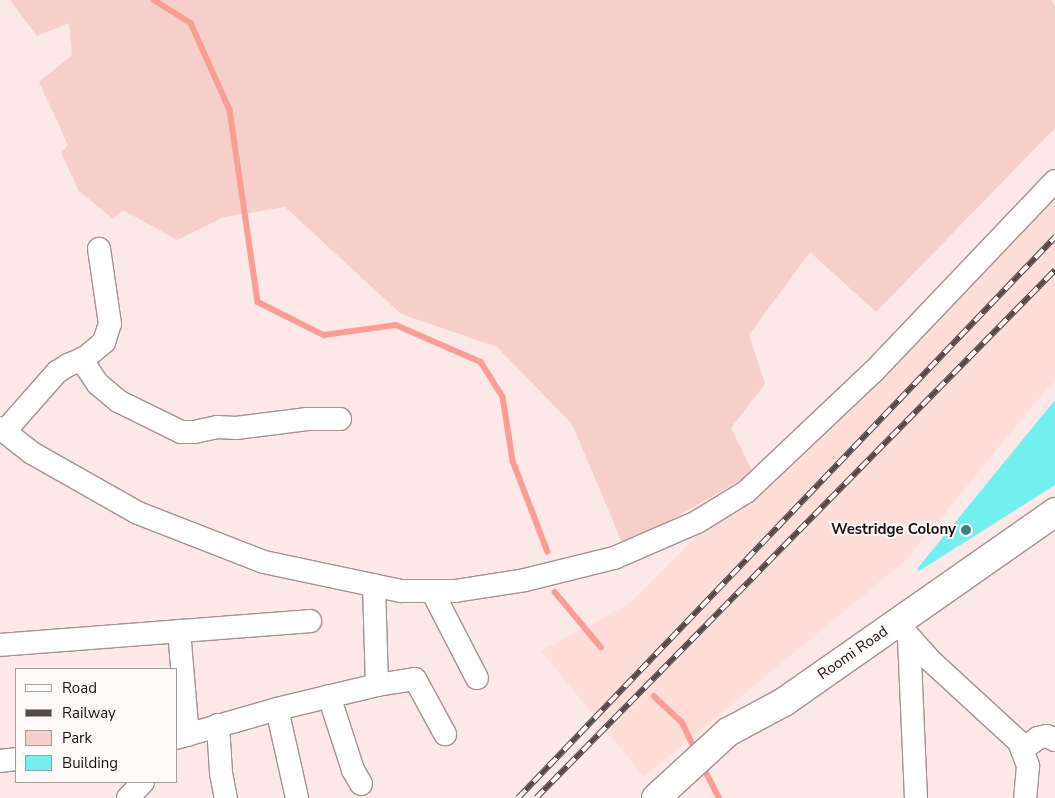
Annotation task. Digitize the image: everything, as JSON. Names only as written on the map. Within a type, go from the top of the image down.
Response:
[{"type":"street","points":[[99,249],[110,324],[104,342],[97,350],[57,372],[5,437],[138,514],[264,562],[401,591],[455,592],[525,580],[614,558],[697,522],[746,492],[874,371],[1055,181]]},
{"type":"street","points":[[81,359],[98,384],[118,401],[181,432],[194,432],[217,427],[236,428],[307,419],[340,419]]},
{"type":"street","name":"Roomi Road","points":[[656,798],[728,732],[784,702],[903,630],[1055,512]]},
{"type":"street","points":[[374,584],[378,685]]},
{"type":"street","points":[[432,591],[477,678]]},
{"type":"street","points":[[0,645],[310,621]]},
{"type":"street","points":[[903,630],[931,661],[1019,742],[1028,766],[1025,798]]},
{"type":"street","points":[[903,630],[916,798]]},
{"type":"street","points":[[179,631],[182,737],[218,725],[330,696],[415,679],[445,734]]},
{"type":"street","points":[[330,696],[353,770],[361,784]]},
{"type":"street","points":[[278,709],[297,798]]},
{"type":"street","points":[[218,725],[221,773],[226,798]]},
{"type":"street","points":[[1022,750],[1038,738],[1047,736],[1055,740]]},
{"type":"street","points":[[0,761],[15,759]]},
{"type":"street","points":[[128,798],[142,783]]},
{"type":"shaded area","points":[[1055,177],[1055,379],[906,560],[644,777],[541,651],[630,603]]},
{"type":"green space","points":[[10,0],[1052,0],[1055,8],[1055,128],[876,312],[810,252],[749,335],[765,384],[731,428],[753,473],[624,547],[572,424],[497,347],[401,314],[285,207],[224,217],[177,240],[123,210],[113,219],[79,191],[61,153],[68,145],[39,82],[72,55],[69,23],[37,36]]},
{"type":"building","name":"Westridge Colony","points":[[1055,400],[1055,485],[919,571],[917,569]]},
{"type":"waterway","points":[[154,0],[191,23],[230,110],[258,302],[324,335],[396,325],[481,362],[503,397],[513,461],[548,552]]},
{"type":"waterway","points":[[555,592],[601,647]]},
{"type":"waterway","points":[[654,696],[682,722],[696,751]]},
{"type":"waterway","points":[[703,766],[719,798]]},
{"type":"railway","points":[[518,798],[1055,237]]},
{"type":"railway","points":[[536,798],[1055,270]]},
{"type":"place","name":"Westridge Colony","points":[[966,530]]}]
